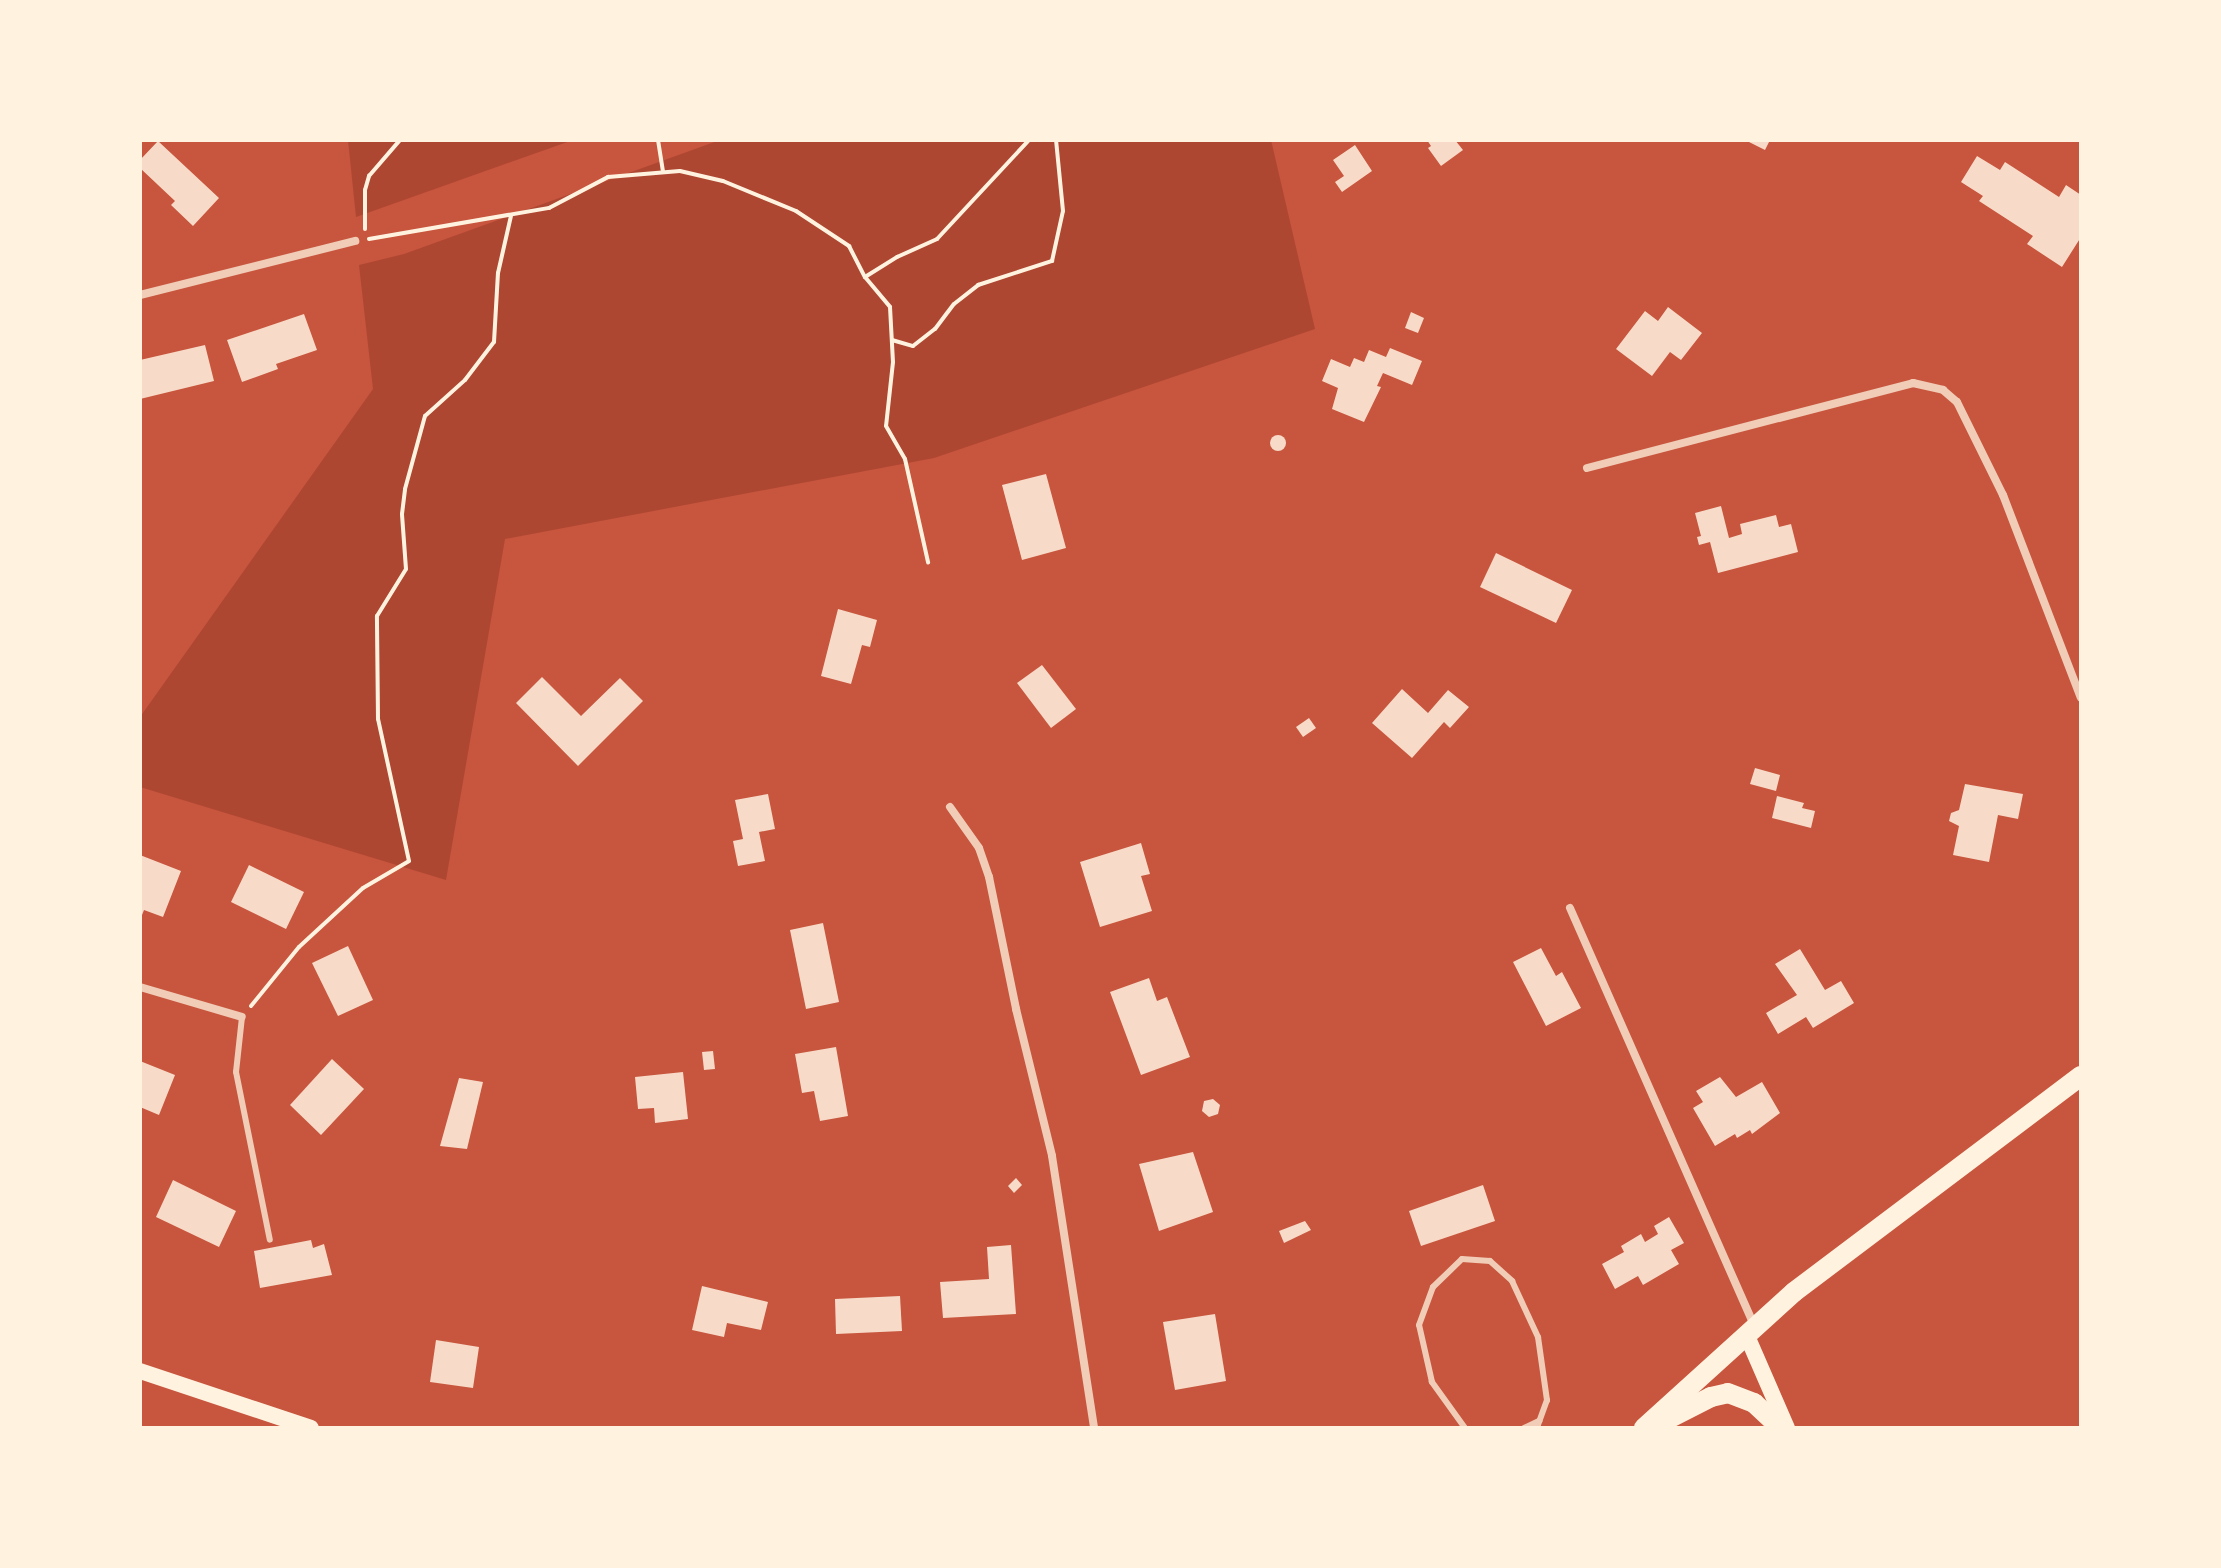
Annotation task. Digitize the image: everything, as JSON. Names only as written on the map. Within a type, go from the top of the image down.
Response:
[{"type":"main road","points":[[1644,1428],[1794,1292],[2081,1076]]},
{"type":"main road","points":[[1751,1332],[1787,1428]]},
{"type":"main road","points":[[140,1371],[311,1428]]},
{"type":"main road","points":[[1652,1428],[1711,1397],[1728,1393],[1754,1403],[1781,1428]]},
{"type":"street","points":[[140,295],[355,241]]},
{"type":"street","points":[[1587,468],[1913,383],[1943,390],[1957,402],[2003,495],[2081,698]]},
{"type":"street","points":[[950,807],[979,848],[989,877],[1016,1009],[1052,1156],[1094,1428]]},
{"type":"street","points":[[1570,908],[1751,1332]]},
{"type":"street","points":[[140,987],[242,1017]]},
{"type":"lane","points":[[242,1017],[236,1072],[270,1240]]},
{"type":"lane","points":[[1465,1428],[1432,1382],[1419,1325],[1433,1287],[1462,1259],[1490,1261],[1512,1281],[1538,1337],[1547,1400],[1538,1425],[1524,1428]]},
{"type":"path","points":[[400,140],[369,176],[365,190],[364,239],[549,208],[608,177],[680,171],[723,181],[796,211],[849,246],[865,277],[890,307],[892,340],[886,426],[905,459],[928,562]]},
{"type":"path","points":[[658,140],[663,172]]},
{"type":"path","points":[[865,277],[897,257],[937,239],[1029,140]]},
{"type":"path","points":[[892,340],[913,346],[935,329],[954,304],[978,285],[1052,261],[1063,211],[1056,140]]},
{"type":"path","points":[[242,1017],[299,947],[363,888],[409,861],[378,719],[377,616],[406,569],[402,514],[405,489],[425,416],[465,380],[494,342],[498,273],[511,216]]},
{"type":"shaded area","points":[[348,140],[573,140],[356,217]]},
{"type":"shaded area","points":[[720,140],[1271,140],[1315,329],[934,458],[505,539],[446,880],[140,787],[140,717],[373,389],[359,265],[404,254]]},
{"type":"building","points":[[1427,140],[1455,140],[1463,150],[1441,166],[1428,148],[1431,146]]},
{"type":"building","points":[[1745,140],[1770,140],[1765,150]]},
{"type":"building","points":[[158,141],[219,198],[193,226],[171,205],[175,201],[140,168],[140,160]]},
{"type":"building","points":[[1355,145],[1372,171],[1342,192],[1335,182],[1344,176],[1333,160]]},
{"type":"building","points":[[1977,156],[2000,170],[2005,162],[2059,197],[2066,185],[2081,195],[2081,237],[2062,267],[2027,244],[2033,236],[1979,201],[1983,196],[1961,182]]},
{"type":"building","points":[[1668,307],[1702,333],[1681,360],[1670,352],[1652,376],[1616,349],[1645,311],[1658,321]]},
{"type":"building","points":[[1411,312],[1424,318],[1418,333],[1405,328]]},
{"type":"building","points":[[304,314],[317,350],[276,364],[278,369],[242,382],[227,340]]},
{"type":"building","points":[[205,345],[214,381],[140,399],[140,360]]},
{"type":"building","points":[[1390,348],[1422,361],[1412,385],[1383,373],[1377,386],[1381,387],[1364,422],[1332,409],[1338,388],[1322,381],[1331,359],[1350,367],[1354,358],[1364,362],[1369,350],[1386,357]]},
{"type":"building","points":[[1278,435],[1286,443],[1278,451],[1270,443]]},
{"type":"building","points":[[1046,474],[1066,548],[1022,560],[1002,485]]},
{"type":"building","points":[[1721,506],[1729,538],[1742,534],[1740,524],[1776,515],[1779,527],[1791,524],[1798,552],[1718,573],[1710,542],[1699,545],[1697,537],[1701,536],[1695,513]]},
{"type":"building","points":[[1496,553],[1572,590],[1556,623],[1480,587]]},
{"type":"building","points":[[838,609],[877,620],[870,647],[862,645],[851,684],[821,676]]},
{"type":"building","points":[[1042,665],[1076,709],[1051,728],[1017,683]]},
{"type":"building","points":[[542,677],[581,716],[620,678],[643,701],[578,766],[516,703]]},
{"type":"building","points":[[1402,689],[1428,713],[1448,690],[1469,707],[1450,728],[1444,722],[1412,758],[1372,723]]},
{"type":"building","points":[[1309,718],[1316,728],[1303,737],[1296,727]]},
{"type":"building","points":[[1755,768],[1780,775],[1776,791],[1750,784]]},
{"type":"building","points":[[1965,784],[2023,794],[2018,819],[1998,815],[1989,862],[1953,855],[1959,826],[1949,821],[1951,813],[1959,810]]},
{"type":"building","points":[[768,794],[775,829],[759,832],[765,861],[738,866],[733,841],[743,839],[735,800]]},
{"type":"building","points":[[1777,796],[1804,803],[1802,808],[1815,811],[1811,828],[1772,818]]},
{"type":"building","points":[[1141,843],[1150,874],[1141,876],[1152,911],[1100,927],[1080,862]]},
{"type":"building","points":[[140,855],[181,871],[163,917],[144,910],[140,920]]},
{"type":"building","points":[[249,865],[304,892],[286,929],[231,902]]},
{"type":"building","points":[[823,923],[839,1002],[806,1009],[790,930]]},
{"type":"building","points":[[348,946],[373,1000],[338,1016],[312,963]]},
{"type":"building","points":[[1541,948],[1556,976],[1562,972],[1581,1008],[1546,1026],[1513,962]]},
{"type":"building","points":[[1800,949],[1825,990],[1841,981],[1854,1003],[1813,1028],[1806,1017],[1778,1034],[1766,1013],[1797,995],[1775,964]]},
{"type":"building","points":[[1149,978],[1157,1001],[1167,997],[1190,1057],[1141,1075],[1110,992]]},
{"type":"building","points":[[836,1047],[848,1116],[820,1121],[814,1091],[802,1093],[795,1054]]},
{"type":"building","points":[[713,1051],[715,1069],[704,1070],[702,1052]]},
{"type":"building","points":[[332,1059],[364,1089],[321,1135],[290,1105]]},
{"type":"building","points":[[140,1061],[175,1075],[159,1115],[140,1107]]},
{"type":"building","points":[[683,1072],[688,1119],[655,1123],[654,1108],[638,1109],[635,1077]]},
{"type":"building","points":[[1720,1077],[1736,1097],[1762,1082],[1780,1113],[1752,1134],[1750,1130],[1737,1138],[1735,1134],[1715,1146],[1693,1108],[1703,1102],[1696,1091]]},
{"type":"building","points":[[459,1078],[483,1082],[467,1149],[440,1146]]},
{"type":"building","points":[[1213,1099],[1220,1105],[1218,1114],[1209,1117],[1202,1111],[1204,1101]]},
{"type":"building","points":[[1193,1152],[1213,1212],[1159,1231],[1139,1164]]},
{"type":"building","points":[[1016,1178],[1022,1185],[1014,1193],[1008,1186]]},
{"type":"building","points":[[173,1180],[236,1211],[219,1247],[156,1217]]},
{"type":"building","points":[[1483,1185],[1495,1221],[1421,1246],[1409,1211]]},
{"type":"building","points":[[1669,1217],[1684,1243],[1671,1250],[1679,1264],[1643,1285],[1638,1276],[1615,1289],[1602,1264],[1624,1252],[1621,1246],[1641,1234],[1645,1242],[1658,1234],[1654,1226]]},
{"type":"building","points":[[1305,1221],[1311,1230],[1284,1243],[1279,1231]]},
{"type":"building","points":[[311,1240],[313,1248],[324,1244],[332,1275],[260,1288],[254,1251]]},
{"type":"building","points":[[1011,1245],[1016,1314],[943,1318],[940,1282],[989,1279],[987,1247]]},
{"type":"building","points":[[702,1286],[768,1302],[761,1330],[727,1323],[724,1337],[692,1330]]},
{"type":"building","points":[[900,1296],[902,1331],[836,1334],[835,1299]]},
{"type":"building","points":[[1215,1314],[1226,1381],[1175,1390],[1163,1322]]},
{"type":"building","points":[[436,1340],[479,1347],[473,1388],[430,1382]]}]
